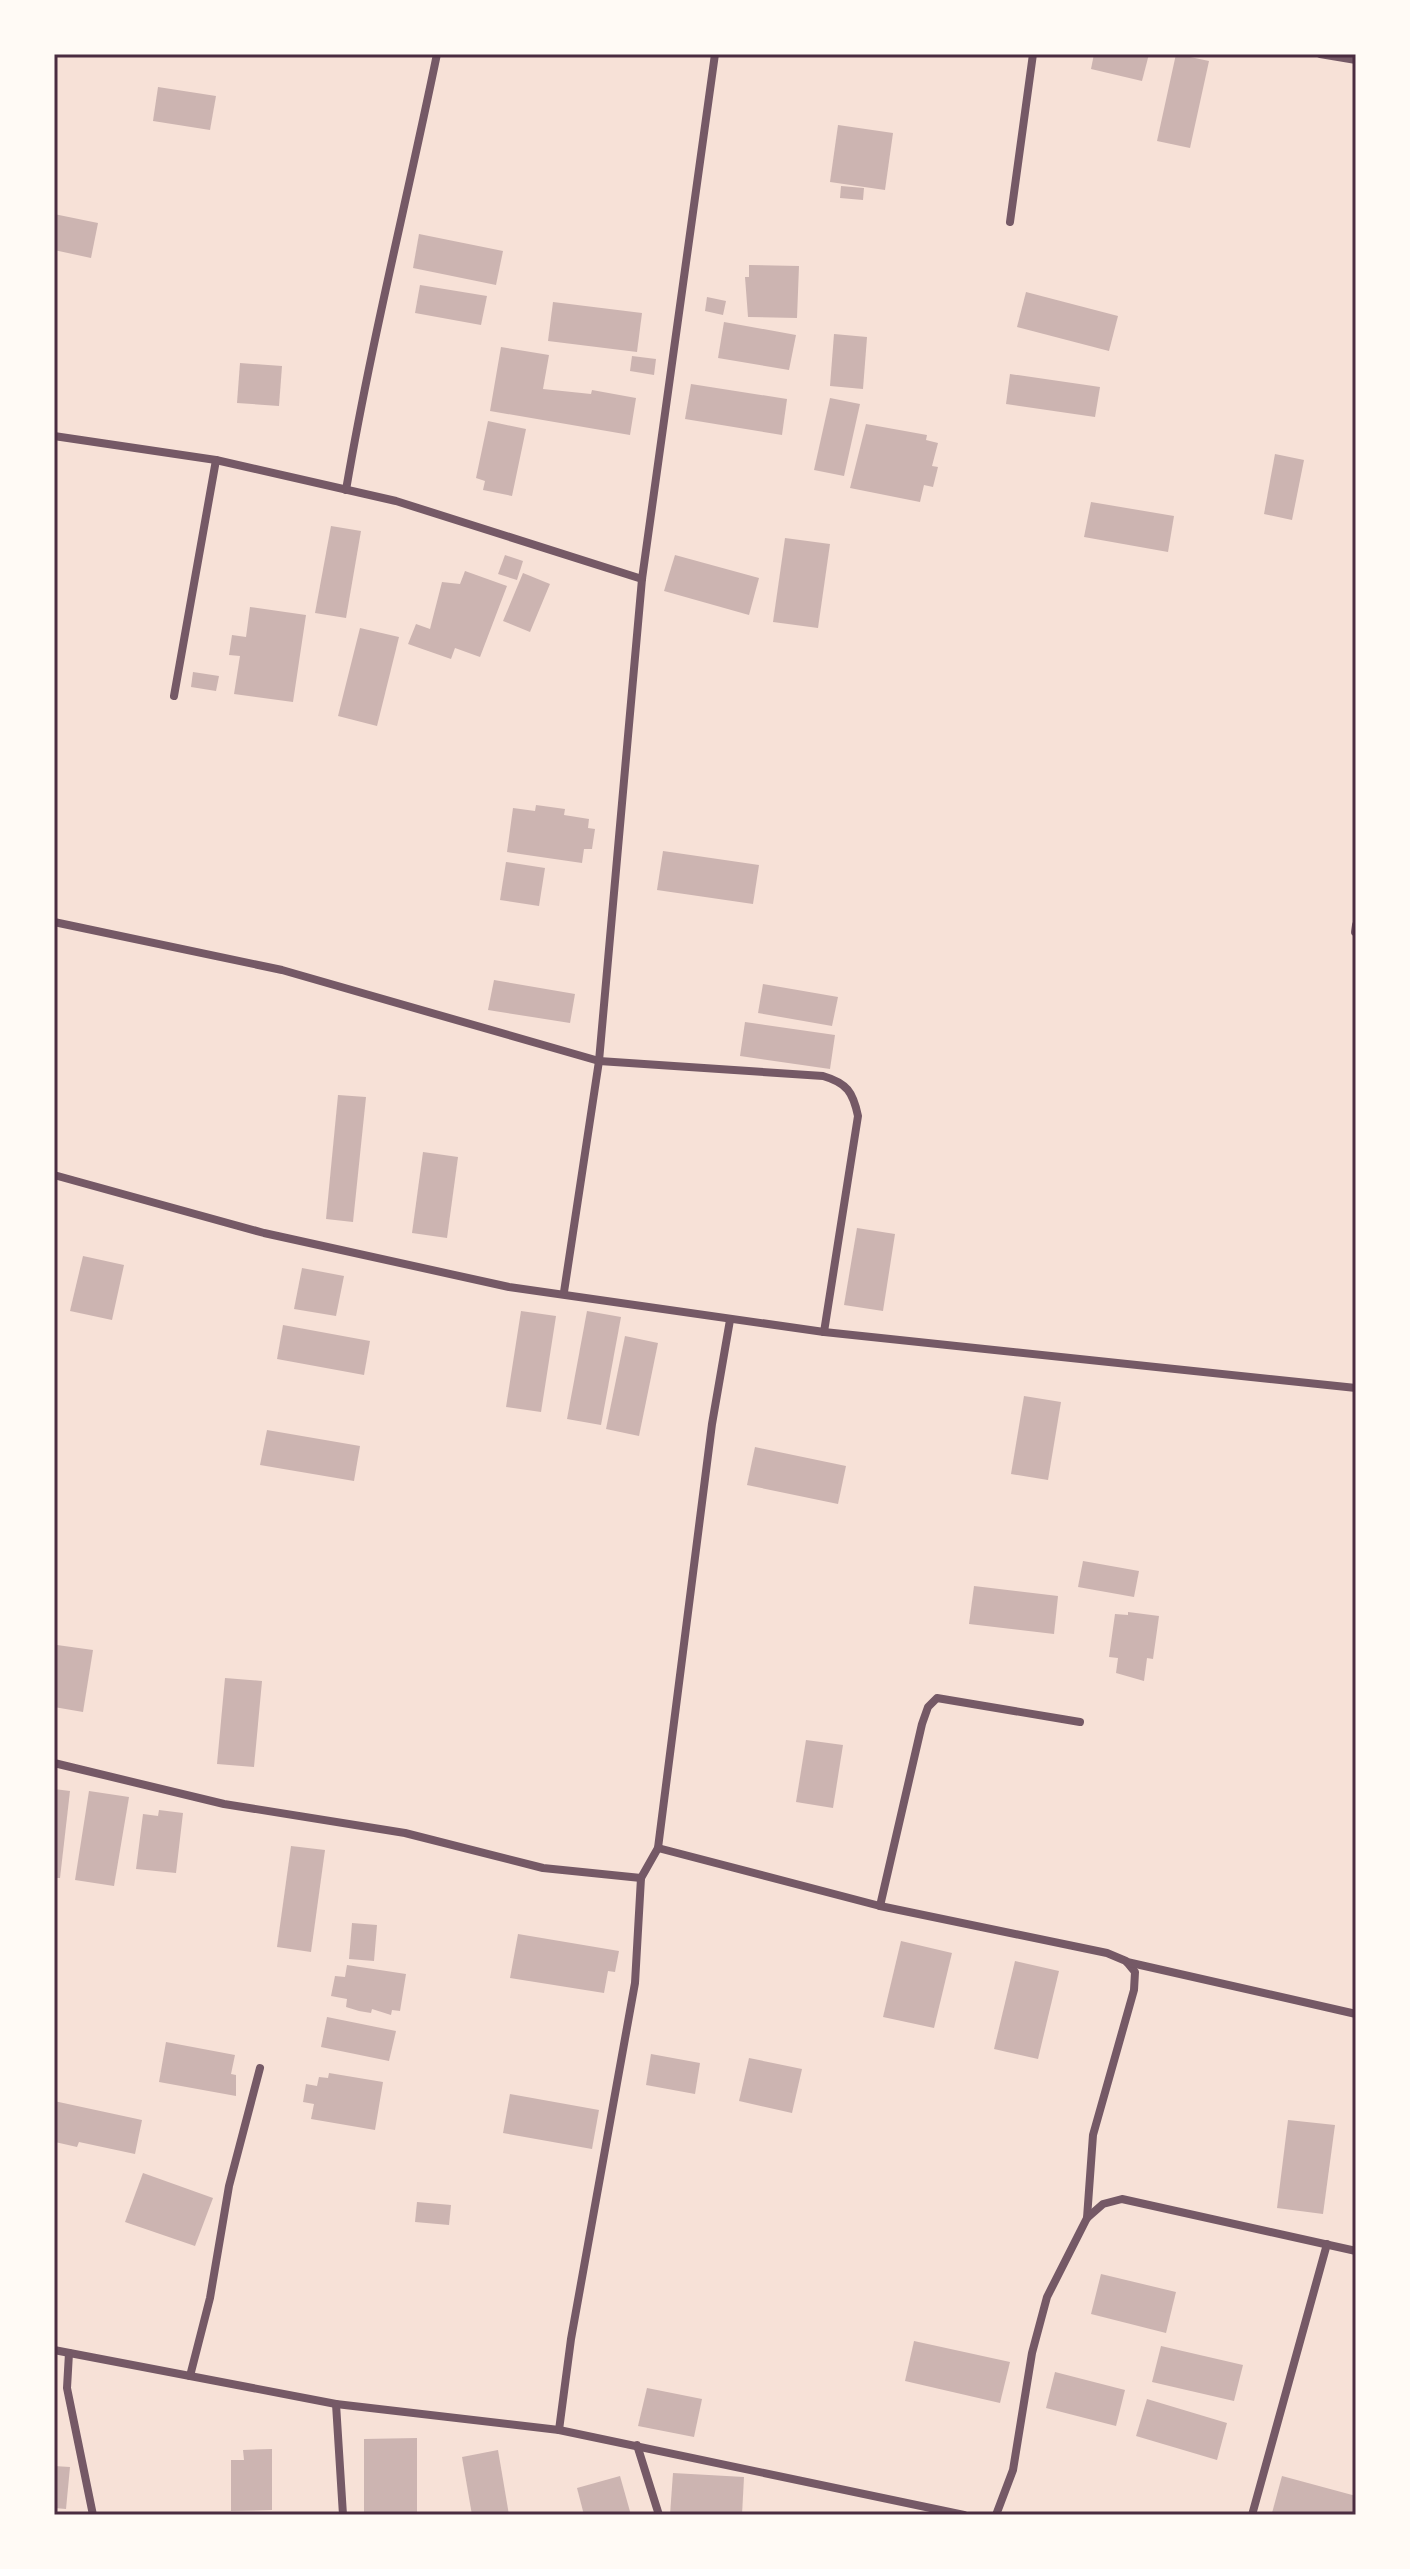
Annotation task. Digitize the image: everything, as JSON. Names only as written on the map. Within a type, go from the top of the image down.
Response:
[{"type":"street","points":[[346,490],[369,357],[404,214],[437,54]]},
{"type":"street","points":[[564,1292],[599,1061],[642,579],[715,54]]},
{"type":"street","points":[[1010,222],[1033,54]]},
{"type":"street","points":[[1320,54],[1356,60]]},
{"type":"street","points":[[54,436],[216,460],[396,501],[642,579]]},
{"type":"street","points":[[174,696],[216,460]]},
{"type":"street","points":[[54,922],[282,970],[599,1061],[823,1076],[841,1081],[853,1094],[858,1116],[824,1332]]},
{"type":"street","points":[[54,1175],[264,1233],[509,1287],[564,1292],[730,1320],[824,1332],[1356,1388]]},
{"type":"street","points":[[559,2430],[571,2339],[635,1983],[641,1878],[658,1848],[712,1424],[730,1320]]},
{"type":"street","points":[[880,1906],[922,1724],[928,1707],[937,1698],[1080,1722]]},
{"type":"street","points":[[54,1763],[224,1804],[405,1833],[543,1868],[641,1878]]},
{"type":"street","points":[[658,1848],[880,1906],[1107,1953],[1126,1961],[1356,2014]]},
{"type":"street","points":[[996,2515],[1013,2470],[1038,2323],[1087,2218],[1093,2135],[1134,1990],[1135,1972],[1126,1961]]},
{"type":"street","points":[[190,2376],[210,2298],[229,2186],[260,2068]]},
{"type":"street","points":[[1087,2218],[1103,2204],[1122,2199],[1356,2251]]},
{"type":"street","points":[[1252,2515],[1327,2244]]},
{"type":"street","points":[[54,2350],[336,2404],[559,2430],[964,2515]]},
{"type":"street","points":[[69,2353],[67,2388],[93,2515]]},
{"type":"street","points":[[336,2404],[343,2515]]},
{"type":"street","points":[[640,2446],[659,2515],[640,2446]]},
{"type":"building","points":[[1094,54],[1149,54],[1142,81],[1091,69]]},
{"type":"building","points":[[1176,54],[1209,61],[1190,148],[1157,141]]},
{"type":"building","points":[[158,87],[216,96],[210,130],[153,121]]},
{"type":"building","points":[[838,125],[893,133],[885,190],[830,182]]},
{"type":"building","points":[[841,186],[864,188],[863,200],[840,198]]},
{"type":"building","points":[[54,214],[98,223],[91,258],[54,250]]},
{"type":"building","points":[[419,234],[503,251],[496,285],[413,268]]},
{"type":"building","points":[[749,265],[799,266],[797,318],[748,317],[745,277],[749,277]]},
{"type":"building","points":[[420,285],[487,296],[481,325],[415,313]]},
{"type":"building","points":[[1026,292],[1118,316],[1109,351],[1017,327]]},
{"type":"building","points":[[707,297],[726,301],[723,315],[705,311]]},
{"type":"building","points":[[553,302],[642,313],[637,352],[548,341]]},
{"type":"building","points":[[724,322],[796,335],[789,370],[718,358]]},
{"type":"building","points":[[834,334],[867,337],[863,389],[830,386]]},
{"type":"building","points":[[501,347],[549,355],[543,389],[591,394],[592,390],[636,398],[630,435],[490,411]]},
{"type":"building","points":[[632,356],[656,359],[654,375],[630,371]]},
{"type":"building","points":[[240,363],[282,366],[279,406],[237,403]]},
{"type":"building","points":[[1010,374],[1100,387],[1095,417],[1006,404]]},
{"type":"building","points":[[691,384],[787,399],[782,435],[685,419]]},
{"type":"building","points":[[830,398],[860,404],[844,476],[814,470]]},
{"type":"building","points":[[488,421],[526,429],[512,496],[483,490],[485,481],[476,478]]},
{"type":"building","points":[[866,424],[927,435],[926,440],[938,443],[932,466],[938,467],[933,487],[924,485],[920,502],[850,488]]},
{"type":"building","points":[[1275,454],[1304,460],[1292,520],[1264,514]]},
{"type":"building","points":[[1091,502],[1174,516],[1168,552],[1084,537]]},
{"type":"building","points":[[331,526],[361,531],[346,618],[315,613]]},
{"type":"building","points":[[785,538],[830,544],[818,628],[773,622]]},
{"type":"building","points":[[505,555],[523,561],[517,580],[498,574]]},
{"type":"building","points":[[675,555],[759,578],[749,615],[664,591]]},
{"type":"building","points":[[465,571],[507,586],[480,657],[455,648],[451,659],[408,644],[416,624],[430,629],[442,582],[460,584]]},
{"type":"building","points":[[523,573],[550,584],[530,632],[503,621]]},
{"type":"building","points":[[250,607],[306,615],[293,702],[234,694],[240,656],[229,655],[232,635],[246,637]]},
{"type":"building","points":[[360,628],[399,637],[377,726],[338,716]]},
{"type":"building","points":[[193,672],[219,676],[216,691],[191,687]]},
{"type":"building","points":[[536,805],[565,809],[564,815],[589,819],[588,828],[595,829],[592,849],[584,849],[582,863],[507,852],[513,808],[535,811]]},
{"type":"building","points":[[663,851],[759,865],[753,904],[657,890]]},
{"type":"building","points":[[506,862],[545,868],[539,906],[500,900]]},
{"type":"building","points":[[494,980],[575,994],[570,1023],[488,1010]]},
{"type":"building","points":[[763,984],[838,997],[832,1026],[758,1013]]},
{"type":"building","points":[[745,1022],[835,1035],[830,1069],[740,1056]]},
{"type":"building","points":[[338,1095],[366,1097],[353,1222],[326,1219]]},
{"type":"building","points":[[423,1152],[458,1157],[447,1238],[412,1233]]},
{"type":"building","points":[[857,1228],[895,1234],[883,1311],[844,1305]]},
{"type":"building","points":[[83,1256],[124,1265],[112,1320],[70,1311]]},
{"type":"building","points":[[302,1268],[344,1276],[336,1316],[294,1309]]},
{"type":"building","points":[[521,1311],[556,1316],[541,1412],[506,1407]]},
{"type":"building","points":[[587,1311],[621,1317],[601,1425],[567,1419]]},
{"type":"building","points":[[283,1325],[370,1341],[364,1375],[277,1359]]},
{"type":"building","points":[[625,1336],[658,1343],[639,1436],[606,1429]]},
{"type":"building","points":[[1024,1396],[1061,1402],[1048,1480],[1011,1474]]},
{"type":"building","points":[[267,1430],[360,1446],[354,1481],[260,1465]]},
{"type":"building","points":[[755,1447],[846,1466],[838,1504],[747,1485]]},
{"type":"building","points":[[1083,1561],[1139,1571],[1134,1597],[1078,1587]]},
{"type":"building","points":[[974,1586],[1058,1596],[1054,1634],[969,1624]]},
{"type":"building","points":[[1128,1612],[1159,1616],[1153,1659],[1147,1658],[1144,1681],[1116,1673],[1118,1658],[1109,1657],[1115,1614],[1128,1615]]},
{"type":"building","points":[[57,1645],[93,1650],[83,1712],[54,1707]]},
{"type":"building","points":[[225,1678],[262,1681],[254,1767],[217,1764]]},
{"type":"building","points":[[806,1740],[843,1745],[833,1808],[796,1802]]},
{"type":"building","points":[[54,1789],[70,1791],[60,1878],[54,1878]]},
{"type":"building","points":[[89,1791],[129,1797],[114,1886],[75,1880]]},
{"type":"building","points":[[159,1810],[183,1813],[176,1873],[136,1869],[143,1814],[158,1816]]},
{"type":"building","points":[[291,1846],[325,1850],[311,1952],[277,1947]]},
{"type":"building","points":[[352,1923],[377,1925],[374,1961],[349,1959]]},
{"type":"building","points":[[518,1934],[619,1951],[615,1972],[608,1971],[604,1993],[510,1978]]},
{"type":"building","points":[[901,1941],[952,1953],[934,2028],[883,2017]]},
{"type":"building","points":[[1015,1961],[1059,1971],[1038,2059],[994,2049]]},
{"type":"building","points":[[347,1965],[406,1974],[400,2011],[392,2010],[391,2015],[372,2009],[371,2013],[359,2011],[346,2007],[347,1999],[331,1996],[335,1976],[345,1977]]},
{"type":"building","points":[[327,2017],[396,2031],[389,2061],[321,2047]]},
{"type":"building","points":[[166,2042],[235,2055],[231,2074],[236,2075],[236,2096],[159,2082]]},
{"type":"building","points":[[651,2054],[700,2063],[695,2094],[646,2085]]},
{"type":"building","points":[[749,2058],[802,2069],[792,2113],[739,2101]]},
{"type":"building","points":[[329,2073],[383,2082],[375,2130],[311,2119],[314,2104],[303,2102],[306,2084],[317,2086],[319,2077],[328,2078]]},
{"type":"building","points":[[510,2094],[599,2110],[592,2149],[503,2133]]},
{"type":"building","points":[[54,2101],[142,2120],[135,2154],[79,2142],[77,2147],[55,2142]]},
{"type":"building","points":[[1288,2120],[1335,2125],[1323,2214],[1277,2208]]},
{"type":"building","points":[[143,2173],[213,2198],[195,2246],[125,2222]]},
{"type":"building","points":[[417,2202],[451,2205],[449,2225],[415,2222]]},
{"type":"building","points":[[1101,2274],[1176,2292],[1166,2333],[1091,2314]]},
{"type":"building","points":[[914,2341],[1010,2362],[1000,2403],[905,2381]]},
{"type":"building","points":[[1161,2346],[1243,2365],[1234,2401],[1152,2382]]},
{"type":"building","points":[[1055,2372],[1125,2390],[1116,2426],[1046,2408]]},
{"type":"building","points":[[647,2388],[702,2399],[694,2437],[638,2426]]},
{"type":"building","points":[[1147,2399],[1227,2423],[1217,2460],[1136,2436]]},
{"type":"building","points":[[417,2438],[417,2515],[364,2515],[364,2439]]},
{"type":"building","points":[[272,2449],[272,2510],[231,2511],[231,2460],[244,2460],[243,2450]]},
{"type":"building","points":[[498,2450],[509,2515],[472,2515],[462,2457]]},
{"type":"building","points":[[54,2466],[70,2467],[66,2509],[54,2508]]},
{"type":"building","points":[[673,2473],[744,2477],[742,2515],[670,2515]]},
{"type":"building","points":[[620,2476],[631,2515],[584,2515],[577,2488]]},
{"type":"building","points":[[1282,2476],[1356,2496],[1356,2515],[1272,2513]]}]
